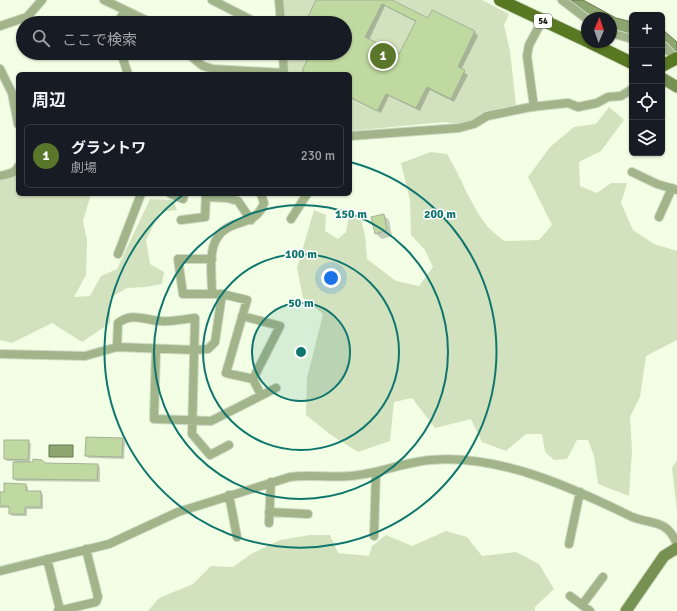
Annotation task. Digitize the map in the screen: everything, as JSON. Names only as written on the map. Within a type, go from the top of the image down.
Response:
[{"type":"main road","name":"54","points":[[500,0],[581,39]]},
{"type":"main road","name":"54","points":[[601,48],[629,62]]},
{"type":"main road","points":[[665,64],[676,58]]},
{"type":"street","points":[[28,16],[42,0]]},
{"type":"street","points":[[104,0],[136,16]]},
{"type":"street","points":[[212,0],[243,16]]},
{"type":"street","points":[[279,0],[280,16]]},
{"type":"street","points":[[562,0],[581,14]]},
{"type":"street","points":[[122,16],[125,11]]},
{"type":"street","points":[[0,26],[16,21]]},
{"type":"street","points":[[534,107],[527,56],[529,45],[542,21]]},
{"type":"street","points":[[617,35],[629,39]]},
{"type":"street","points":[[665,47],[676,58]]},
{"type":"street","points":[[124,60],[127,72]]},
{"type":"street","points":[[196,60],[203,66],[213,69],[266,72]]},
{"type":"street","points":[[283,60],[284,72]]},
{"type":"street","points":[[0,70],[12,93],[16,114]]},
{"type":"street","points":[[665,80],[677,87]]},
{"type":"street","points":[[352,136],[459,128],[474,124],[487,116],[534,107],[568,103],[578,107],[597,104],[608,97],[621,96],[629,91]]},
{"type":"street","points":[[0,176],[16,170]]},
{"type":"street","points":[[632,172],[674,189],[659,218]]},
{"type":"street","points":[[118,254],[140,196]]},
{"type":"street","points":[[175,196],[183,199],[184,196]]},
{"type":"street","points":[[181,220],[204,217],[206,196],[227,196],[238,201],[251,220]]},
{"type":"street","points":[[212,293],[212,259],[214,246],[223,230],[251,220],[262,210],[264,203],[261,196]]},
{"type":"street","points":[[291,219],[306,196]]},
{"type":"street","points":[[212,259],[178,259],[183,294],[212,293],[247,300],[226,373],[253,379]]},
{"type":"street","points":[[0,354],[84,356],[117,347],[195,350],[208,349],[215,342],[222,294]]},
{"type":"street","points":[[242,316],[280,326],[253,379]]},
{"type":"street","points":[[117,347],[118,323],[126,317],[138,317],[161,321],[195,318],[192,434],[210,454],[229,445]]},
{"type":"street","points":[[156,349],[154,419],[211,421],[276,388]]},
{"type":"street","points":[[253,379],[261,396]]},
{"type":"street","points":[[0,570],[109,544],[178,512],[290,477],[307,475],[344,477],[376,472],[429,460],[466,460],[513,469],[580,492],[635,518],[666,526],[671,531],[677,544]]},
{"type":"street","points":[[374,536],[376,472]]},
{"type":"street","points":[[269,523],[271,482]]},
{"type":"street","points":[[569,544],[580,492]]},
{"type":"street","points":[[229,495],[236,537]]},
{"type":"street","points":[[269,512],[308,514]]},
{"type":"street","points":[[626,611],[664,556],[677,548]]},
{"type":"street","points":[[47,559],[59,611],[96,602],[98,597],[86,549]]},
{"type":"street","points":[[582,605],[603,577]]},
{"type":"street","points":[[570,596],[590,611]]},
{"type":"shaded area","points":[[283,0],[482,0],[509,14],[504,25],[510,51],[516,105],[486,111],[473,119],[460,124],[444,122],[352,131],[352,72],[286,72],[285,60],[352,60],[352,16],[284,16]]},
{"type":"shaded area","points":[[570,0],[583,0],[605,12],[585,12]]},
{"type":"shaded area","points":[[617,18],[629,21],[629,35],[617,31]]},
{"type":"shaded area","points":[[665,32],[677,42],[677,54],[665,45]]},
{"type":"shaded area","points":[[609,107],[624,120],[601,151],[579,162],[580,186],[597,193],[611,183],[627,183],[621,203],[633,230],[654,244],[677,251],[677,340],[646,356],[640,397],[630,417],[632,450],[629,496],[598,484],[594,456],[588,440],[577,440],[567,459],[554,460],[545,452],[542,434],[526,434],[506,451],[482,442],[471,419],[435,428],[412,398],[394,402],[390,441],[358,452],[331,435],[306,415],[307,378],[323,314],[303,298],[297,268],[314,210],[326,215],[325,231],[338,239],[346,232],[349,216],[361,220],[365,235],[367,259],[396,281],[419,286],[433,267],[425,250],[411,235],[410,200],[401,163],[431,152],[447,154],[481,218],[491,230],[504,241],[539,240],[552,225],[528,177],[550,147],[574,127],[596,124]]},
{"type":"shaded area","points":[[16,174],[16,196],[90,196],[83,221],[87,240],[86,275],[74,297],[90,296],[101,276],[117,269],[150,199],[173,200],[177,210],[160,212],[146,240],[150,264],[164,272],[162,284],[127,288],[110,298],[110,323],[82,342],[52,323],[12,343],[0,340],[0,178]]},
{"type":"shaded area","points":[[49,445],[73,445],[73,457],[49,457]]},
{"type":"shaded area","points":[[677,460],[677,511],[672,468]]},
{"type":"shaded area","points":[[446,531],[467,537],[482,556],[516,552],[539,564],[554,589],[535,607],[535,611],[148,611],[159,598],[193,584],[211,566],[233,567],[251,554],[280,540],[310,535],[330,535],[338,553],[369,556],[372,546],[386,535],[412,546]]},
{"type":"building","points":[[316,0],[392,0],[428,18],[432,10],[475,31],[458,67],[465,70],[451,99],[427,87],[416,108],[386,94],[377,111],[352,98],[352,72],[302,71],[307,60],[352,60],[352,16],[308,16]],"holes":[[[382,4],[416,21],[399,54],[365,37]]]},
{"type":"building","points":[[384,214],[387,230],[375,234],[371,217]]},
{"type":"building","points":[[86,437],[123,438],[122,457],[85,456]]},
{"type":"building","points":[[4,440],[29,440],[28,460],[4,459]]},
{"type":"building","points":[[33,459],[42,460],[45,463],[98,464],[97,480],[13,479],[13,462],[33,462]]},
{"type":"building","points":[[4,483],[26,484],[26,491],[41,491],[41,507],[25,507],[25,514],[9,514],[9,506],[0,506],[0,492],[4,492]]},
{"type":"place","name":"グラントワ","points":[[383,56]]}]
